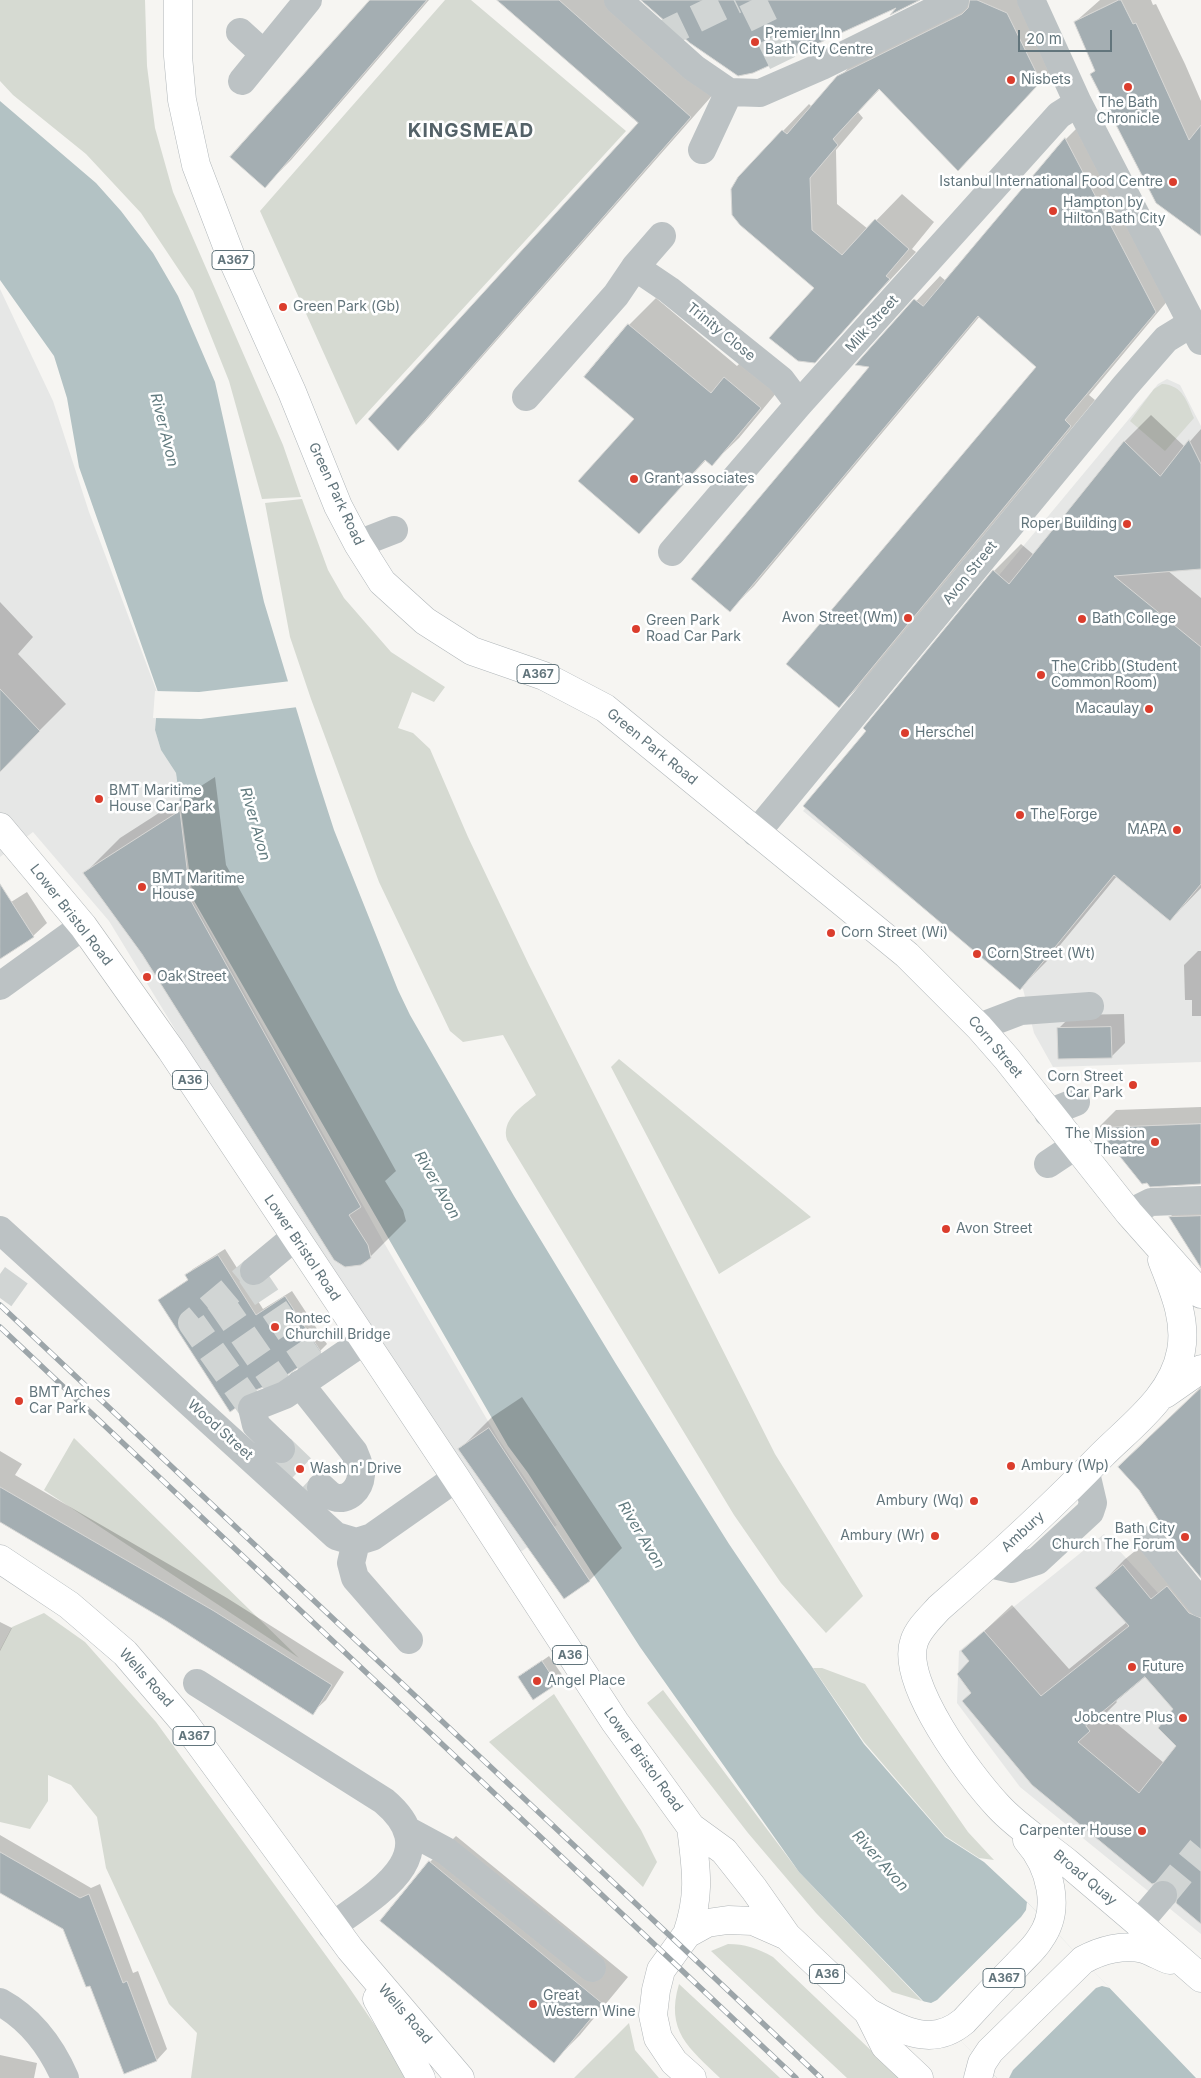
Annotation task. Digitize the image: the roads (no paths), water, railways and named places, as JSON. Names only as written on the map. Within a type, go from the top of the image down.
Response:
[{"type":"main road","name":"Green Park Road","points":[[178,0],[178,56],[182,100],[196,165],[230,254],[292,392],[338,506],[358,544],[382,582],[425,622],[472,651],[544,676],[605,708],[756,833]]},
{"type":"main road","name":"Lower Bristol Road","points":[[0,827],[83,926],[170,1050],[456,1478],[615,1722],[691,1828],[724,1851],[754,1889],[786,1936]]},
{"type":"main road","name":"Corn Street","points":[[756,833],[907,955],[980,1027],[1158,1249],[1201,1294]]},
{"type":"main road","name":"Ambury","points":[[1154,1403],[1175,1370],[1181,1351],[1183,1328],[1177,1300],[1158,1249]]},
{"type":"main road","name":"Ambury","points":[[914,1672],[912,1655],[914,1642],[923,1626],[939,1608],[1086,1473],[1154,1403],[1201,1369]]},
{"type":"main road","name":"Wells Road","points":[[0,1559],[69,1606],[125,1653],[183,1721],[350,1949],[460,2078]]},
{"type":"main road","name":"Broad Quay","points":[[914,1672],[924,1700],[960,1756],[998,1807],[1139,1923],[1201,1978]]},
{"type":"main road","name":"A367","points":[[868,2012],[904,2032],[912,2034],[930,2035],[951,2030],[964,2021],[1041,1939],[1049,1920],[1052,1900],[1046,1868],[1037,1851],[998,1807]]},
{"type":"main road","name":"Lower Bristol Road","points":[[687,1934],[695,1910],[698,1889],[691,1828]]},
{"type":"main road","name":"A36","points":[[692,2078],[674,2062],[658,2038],[653,2015],[656,1990],[661,1970],[687,1934],[707,1924],[728,1920],[753,1921],[786,1936],[868,2012],[885,2046],[919,2078]]},
{"type":"main road","points":[[980,2070],[990,2051],[1083,1960],[1096,1953],[1122,1948],[1145,1950],[1169,1961],[1168,1958],[1201,1978]]},
{"type":"main road","name":"Wells Road","points":[[350,1949],[421,2078]]},
{"type":"street","points":[[242,81],[308,0]]},
{"type":"street","points":[[618,0],[694,68],[729,92],[760,93],[822,66],[955,0]]},
{"type":"street","points":[[1040,3],[1078,103],[1196,332]]},
{"type":"street","points":[[240,32],[263,53]]},
{"type":"street","points":[[702,150],[729,92]]},
{"type":"street","name":"Milk Street","points":[[672,552],[799,404],[1059,115],[1078,103]]},
{"type":"street","points":[[526,397],[616,295],[635,267],[662,236]]},
{"type":"street","name":"Trinity Close","points":[[635,267],[669,290],[781,380],[799,404]]},
{"type":"street","name":"Avon Street","points":[[756,833],[1125,386],[1166,339],[1196,332]]},
{"type":"street","points":[[358,544],[394,530]]},
{"type":"street","points":[[0,986],[83,926]]},
{"type":"street","points":[[980,1027],[1021,1012],[1090,1006]]},
{"type":"street","points":[[1048,1113],[1076,1102]]},
{"type":"street","points":[[1048,1164],[1075,1146]]},
{"type":"street","points":[[1129,1213],[1151,1202],[1201,1200]]},
{"type":"street","name":"Wood Street","points":[[0,1230],[24,1265],[336,1536],[356,1542]]},
{"type":"street","points":[[254,1271],[295,1237]]},
{"type":"street","points":[[281,1449],[256,1425],[252,1408],[285,1395],[364,1341]]},
{"type":"street","points":[[300,1384],[354,1452],[359,1464],[361,1474],[358,1486],[352,1495],[344,1498],[333,1497],[321,1487]]},
{"type":"street","points":[[409,1640],[355,1578],[351,1563],[356,1542],[372,1537],[456,1478]]},
{"type":"street","points":[[1150,1540],[1201,1604]]},
{"type":"street","points":[[197,1683],[384,1801],[399,1813],[407,1830],[409,1849],[401,1870],[387,1887],[332,1926]]},
{"type":"street","points":[[407,1830],[446,1851],[592,1968]]},
{"type":"street","points":[[1139,1923],[1163,1894]]},
{"type":"street","points":[[0,2002],[35,2028],[56,2056],[65,2078]]},
{"type":"water","name":"River Avon","points":[[0,101],[96,183],[121,211],[153,253],[178,296],[215,382],[264,602],[334,830],[398,990],[410,1015],[514,1196],[616,1364],[729,1544],[864,1744],[945,1837],[984,1862],[1027,1902],[1196,2078],[997,2078],[799,1872],[640,1647],[528,1473],[508,1446],[193,899],[176,773],[161,750],[155,730],[158,692],[79,467],[67,398],[54,356],[0,280]]},
{"type":"tunnel","points":[[658,37],[735,0]]},
{"type":"tunnel","points":[[752,0],[791,80]]},
{"type":"tunnel","points":[[252,1408],[192,1323],[254,1271]]},
{"type":"tunnel","points":[[0,1298],[18,1273]]},
{"type":"tunnel","points":[[251,1274],[317,1372]]},
{"type":"tunnel","points":[[219,1300],[285,1395]]},
{"type":"tunnel","points":[[281,1449],[321,1487]]},
{"type":"tunnel","points":[[1163,1895],[1201,1849]]},
{"type":"railway","points":[[0,1305],[821,2078]]},
{"type":"railway","points":[[0,1327],[796,2078]]},
{"type":"place","name":"Premier Inn Bath City Centre","points":[[755,42]]},
{"type":"place","name":"Nisbets","points":[[1011,80]]},
{"type":"place","name":"The Bath Chronicle","points":[[1128,87]]},
{"type":"place","name":"Istanbul International Food Centre","points":[[1173,182]]},
{"type":"place","name":"Hampton by Hilton Bath City","points":[[1053,211]]},
{"type":"place","name":"Green Park (Gb)","points":[[283,307]]},
{"type":"place","name":"Grant associates","points":[[634,479]]},
{"type":"place","name":"Roper Building","points":[[1127,524]]},
{"type":"place","name":"Avon Street (Wm)","points":[[908,618]]},
{"type":"place","name":"Bath College","points":[[1082,619]]},
{"type":"place","name":"Green Park Road Car Park","points":[[636,629]]},
{"type":"place","name":"The Cribb (Student Common Room)","points":[[1041,675]]},
{"type":"place","name":"Macaulay","points":[[1149,709]]},
{"type":"place","name":"Herschel","points":[[905,733]]},
{"type":"place","name":"BMT Maritime House Car Park","points":[[99,799]]},
{"type":"place","name":"The Forge","points":[[1020,815]]},
{"type":"place","name":"MAPA","points":[[1177,830]]},
{"type":"place","name":"BMT Maritime House","points":[[142,887]]},
{"type":"place","name":"Corn Street (Wi)","points":[[831,933]]},
{"type":"place","name":"Corn Street (Wt)","points":[[977,954]]},
{"type":"place","name":"Oak Street","points":[[147,977]]},
{"type":"place","name":"Corn Street Car Park","points":[[1133,1085]]},
{"type":"place","name":"The Mission Theatre","points":[[1155,1142]]},
{"type":"place","name":"Avon Street","points":[[946,1229]]},
{"type":"place","name":"Rontec Churchill Bridge","points":[[275,1327]]},
{"type":"place","name":"BMT Arches Car Park","points":[[19,1401]]},
{"type":"place","name":"Ambury (Wp)","points":[[1011,1466]]},
{"type":"place","name":"Wash n' Drive","points":[[300,1469]]},
{"type":"place","name":"Ambury (Wq)","points":[[974,1501]]},
{"type":"place","name":"Ambury (Wr)","points":[[935,1536]]},
{"type":"place","name":"Bath City Church The Forum","points":[[1185,1537]]},
{"type":"place","name":"Future","points":[[1132,1667]]},
{"type":"place","name":"Angel Place","points":[[537,1681]]},
{"type":"place","name":"Jobcentre Plus","points":[[1183,1718]]},
{"type":"place","name":"Carpenter House","points":[[1142,1831]]},
{"type":"place","name":"Great Western Wine","points":[[533,2004]]},
{"type":"district","name":"KINGSMEAD","points":[[471,131]]}]
